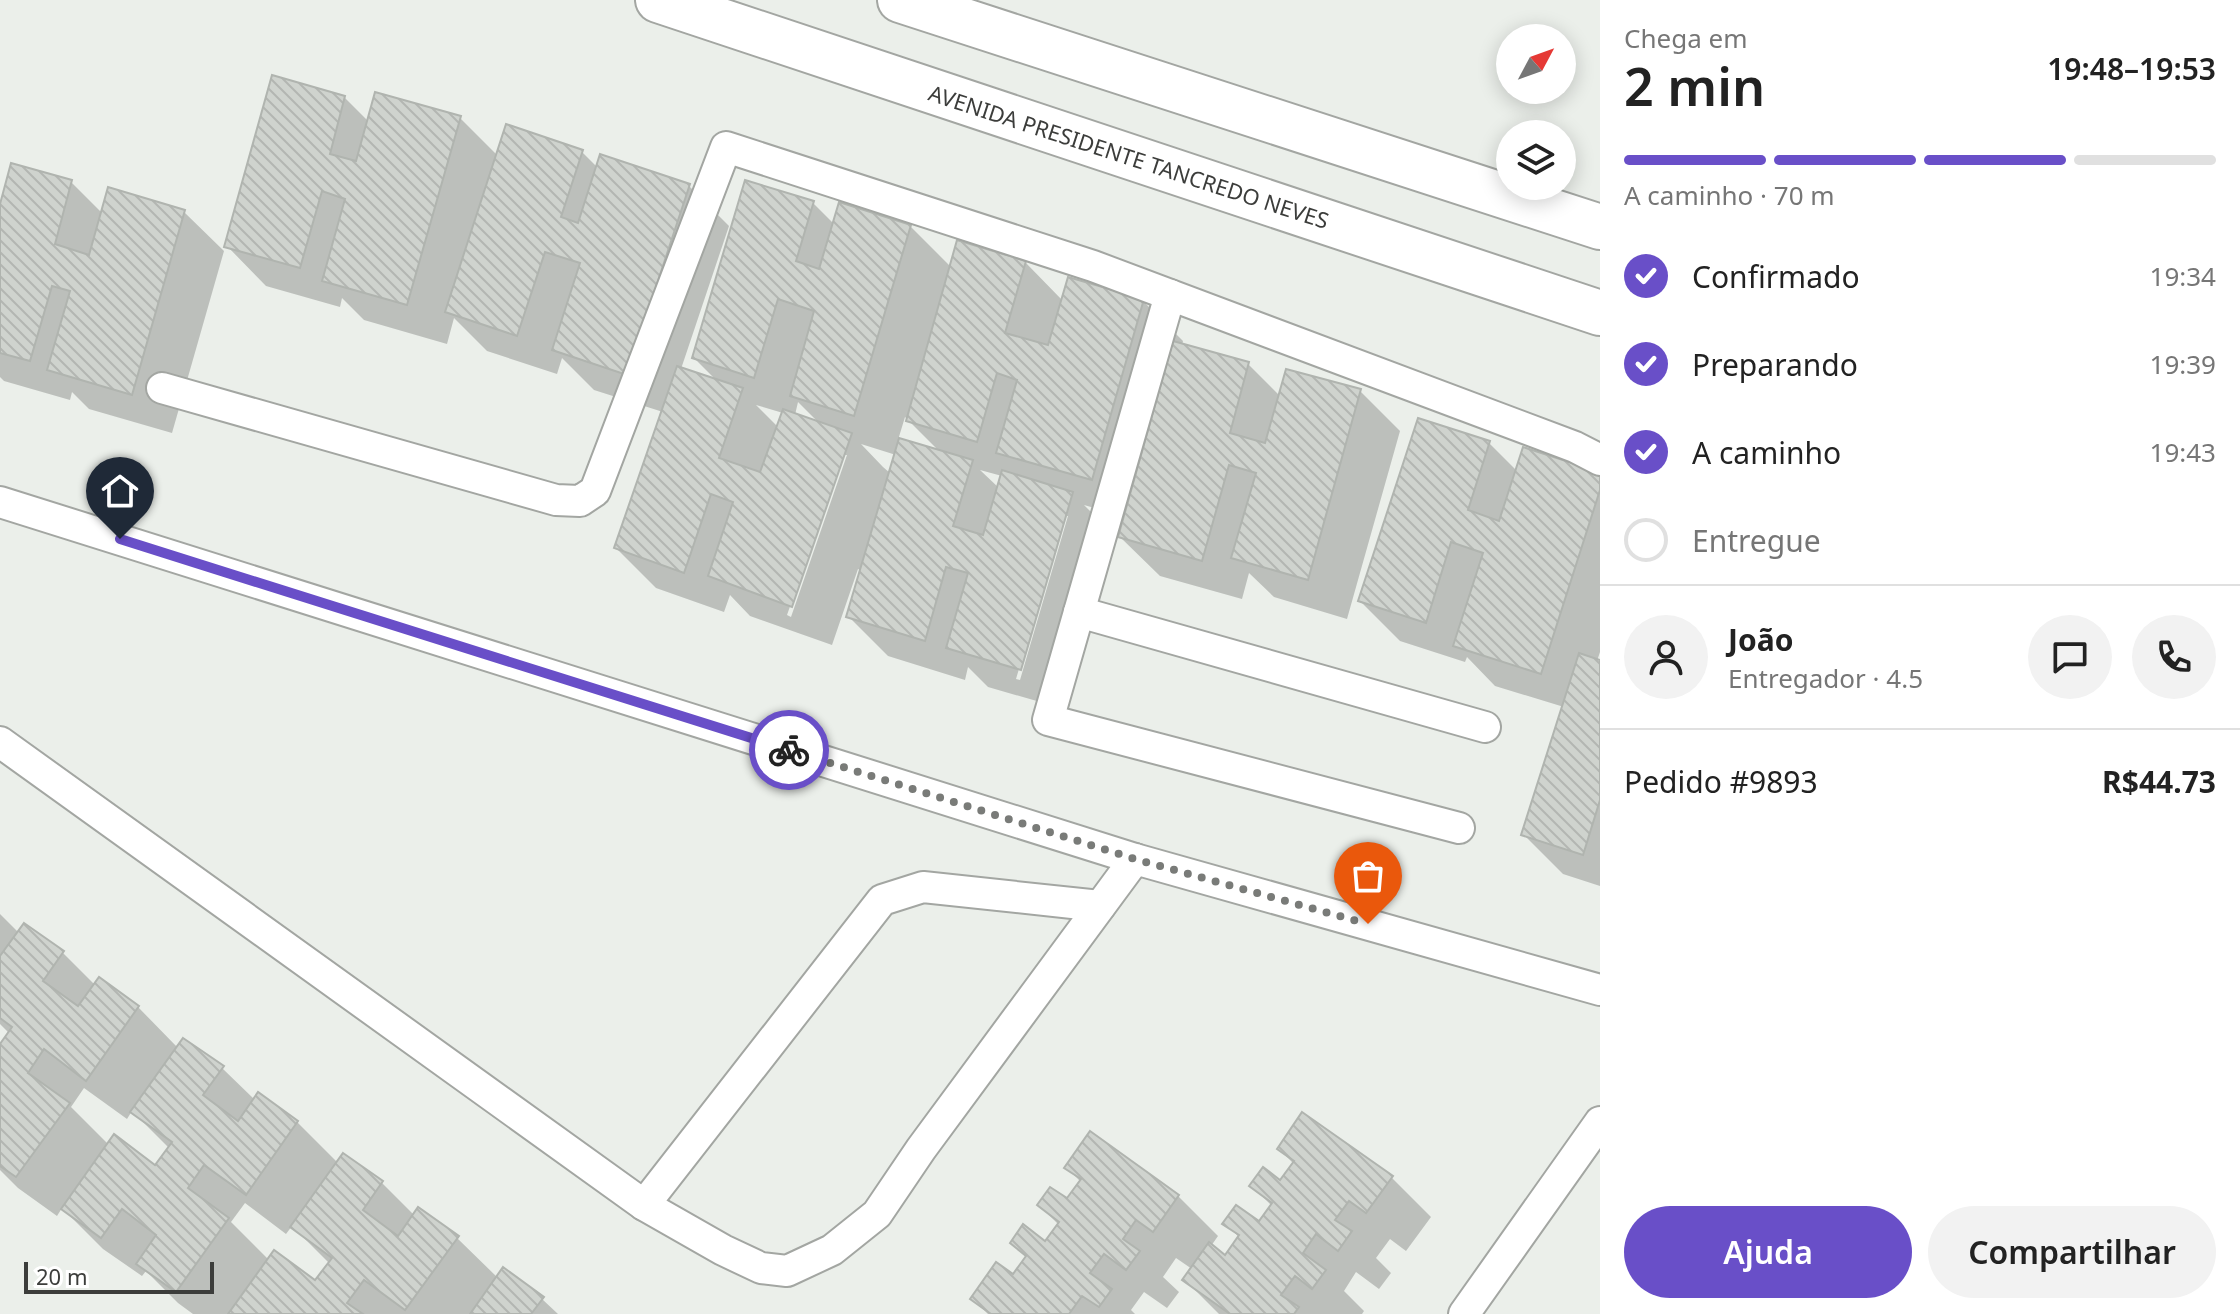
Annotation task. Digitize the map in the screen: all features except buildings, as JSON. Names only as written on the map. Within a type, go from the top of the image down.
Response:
[{"type":"main road","name":"AVENIDA PRESIDENTE TANCREDO NEVES","points":[[658,0],[1600,313]]},
{"type":"main road","points":[[900,0],[1600,227]]},
{"type":"lane","points":[[162,388],[556,500],[580,501],[595,491],[726,147],[1093,266],[1575,447],[1600,460]]},
{"type":"lane","points":[[1170,295],[1048,720],[1459,828]]},
{"type":"lane","points":[[0,502],[1135,859],[1600,990]]},
{"type":"lane","points":[[1079,612],[1485,727]]},
{"type":"lane","points":[[0,742],[644,1205],[761,1268],[787,1271],[832,1250],[877,1214],[921,1149],[1135,859]]},
{"type":"lane","points":[[644,1205],[882,900],[923,887],[1100,906]]},
{"type":"lane","points":[[1464,1314],[1600,1122]]},
{"type":"way so far","points":[[789,750],[1135,859],[1368,924]]},
{"type":"route","points":[[120,539],[789,750]]}]
